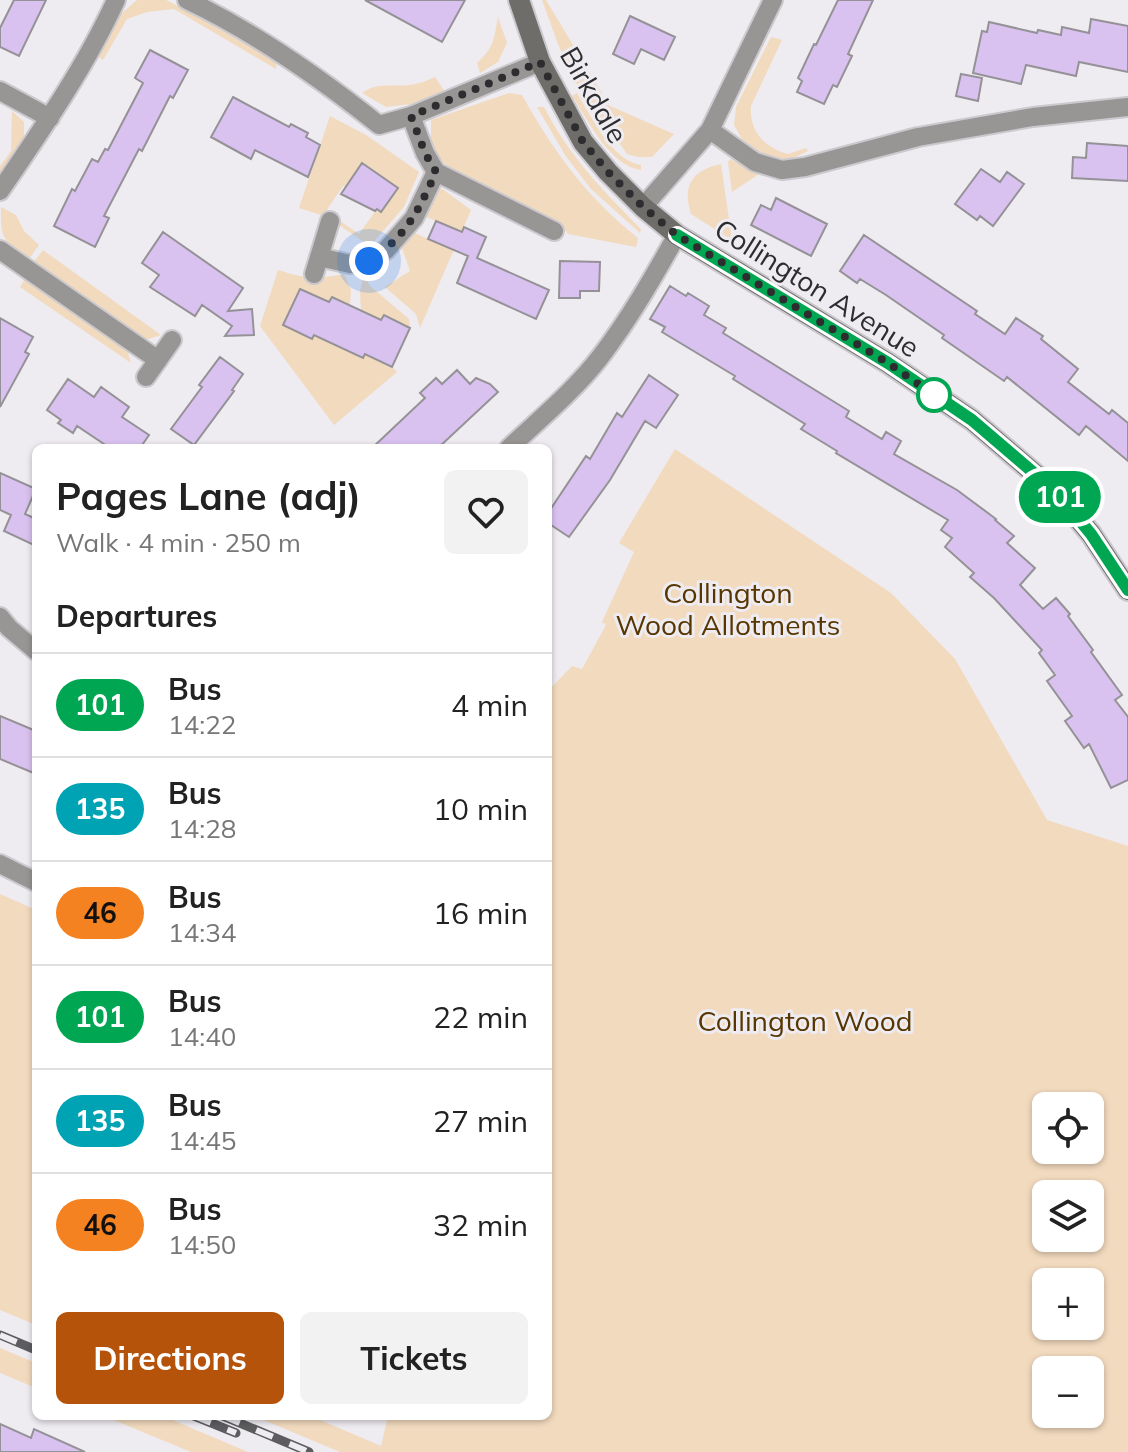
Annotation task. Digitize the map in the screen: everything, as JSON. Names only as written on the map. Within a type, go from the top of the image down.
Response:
[{"type":"street","points":[[0,191],[50,118],[116,0]]},
{"type":"street","points":[[187,0],[228,20],[336,90],[379,125],[411,116],[540,62]]},
{"type":"street","name":"Birkdale","points":[[519,0],[540,62],[583,142],[643,207],[677,235]]},
{"type":"street","points":[[643,207],[710,130],[773,0]]},
{"type":"street","points":[[0,91],[50,118]]},
{"type":"street","points":[[710,130],[755,162],[782,170],[805,167],[918,137],[1033,117],[1128,107]]},
{"type":"street","points":[[411,116],[436,172],[554,231]]},
{"type":"street","points":[[330,221],[316,266],[369,261],[386,250],[414,218],[436,172]]},
{"type":"street","points":[[513,444],[564,397],[600,357],[677,235]]},
{"type":"street","name":"Collington Avenue","points":[[677,235],[888,363],[972,420],[1056,492],[1091,534],[1128,590]]},
{"type":"street","points":[[0,250],[158,360]]},
{"type":"street","points":[[146,377],[172,340]]},
{"type":"street","points":[[0,617],[32,648]]},
{"type":"street","points":[[0,864],[32,880]]},
{"type":"green space","points":[[137,0],[166,0],[277,62],[276,69],[174,9],[147,12],[127,19],[103,60],[99,57],[121,14]]},
{"type":"green space","points":[[542,0],[546,0],[603,95],[576,84]]},
{"type":"green space","points":[[498,17],[507,43],[498,62],[480,73],[477,63],[492,43]]},
{"type":"green space","points":[[771,37],[782,40],[751,106],[751,115],[760,138],[772,148],[788,154],[806,148],[808,151],[785,162],[760,154],[742,139],[734,125],[736,107]]},
{"type":"green space","points":[[435,77],[445,92],[411,104],[386,107],[362,93],[379,86],[412,85]]},
{"type":"green space","points":[[509,93],[522,95],[573,173],[603,207],[638,238],[636,247],[568,234],[560,224],[526,211],[461,175],[437,155],[431,141],[431,120]]},
{"type":"green space","points":[[577,93],[612,147],[630,162],[641,165],[641,170],[630,167],[610,151],[572,96]]},
{"type":"green space","points":[[585,95],[674,134],[652,157],[627,154]]},
{"type":"green space","points":[[537,107],[544,107],[576,157],[641,229],[640,233],[591,189],[565,155]]},
{"type":"green space","points":[[12,111],[24,122],[24,138],[0,174],[0,166],[11,151]]},
{"type":"green space","points":[[330,116],[366,135],[419,172],[404,207],[370,246],[336,223],[337,219],[359,234],[377,209],[381,212],[398,188],[362,164],[321,215],[299,208]]},
{"type":"green space","points":[[730,159],[759,174],[732,192],[728,162]]},
{"type":"green space","points":[[721,164],[732,240],[691,214],[689,204],[689,187],[696,175]]},
{"type":"green space","points":[[441,188],[471,210],[420,328],[416,314],[385,287],[410,271],[402,248],[415,233],[428,239],[455,229],[424,216]]},
{"type":"green space","points":[[1,207],[16,215],[24,231],[39,245],[29,259],[5,239],[1,227]]},
{"type":"green space","points":[[43,250],[161,335],[145,340],[33,263]]},
{"type":"green space","points":[[278,270],[310,278],[344,274],[351,290],[350,306],[329,302],[300,289],[283,325],[311,339],[314,335],[363,358],[365,354],[397,372],[334,425],[260,326]]},
{"type":"green space","points":[[364,275],[370,286],[409,319],[410,328],[384,316],[381,321],[361,311],[360,291]]},
{"type":"green space","points":[[25,279],[127,350],[131,363],[20,287]]},
{"type":"green space","name":"Collington Wood","points":[[675,449],[891,593],[955,659],[1047,820],[1128,846],[1128,1452],[340,1452],[264,1420],[320,1420],[381,1446],[387,1420],[552,1420],[552,687],[572,666],[582,669],[606,625],[602,622],[634,552],[619,543]]},
{"type":"green space","points":[[0,894],[32,908],[32,1323],[0,1310]]},
{"type":"green space","points":[[0,1348],[32,1361],[32,1386],[0,1373]]},
{"type":"green space","points":[[114,1420],[172,1420],[248,1452],[191,1452]]},
{"type":"building","points":[[14,0],[46,0],[19,56],[0,47],[0,28]]},
{"type":"building","points":[[365,0],[465,0],[442,42]]},
{"type":"building","points":[[838,0],[873,0],[848,54],[852,56],[837,87],[833,85],[824,104],[797,92],[802,81],[798,78]]},
{"type":"building","points":[[630,16],[675,37],[664,60],[641,49],[634,64],[613,54]]},
{"type":"building","points":[[1091,19],[1128,26],[1128,72],[1079,62],[1076,76],[1026,65],[1021,84],[973,73],[982,31],[987,32],[989,22],[1061,35],[1062,27],[1089,33]]},
{"type":"building","points":[[150,50],[188,70],[173,98],[170,96],[142,151],[139,149],[104,216],[109,218],[95,247],[54,226],[72,189],[75,191],[92,159],[98,162],[105,149],[108,150],[143,83],[135,78]]},
{"type":"building","points":[[961,74],[982,78],[978,101],[956,96]]},
{"type":"building","points":[[233,97],[289,127],[291,124],[308,133],[306,137],[320,145],[308,177],[255,150],[251,159],[211,137]]},
{"type":"building","points":[[1087,143],[1128,146],[1128,181],[1072,178],[1073,157],[1086,158]]},
{"type":"building","points":[[362,163],[398,188],[381,212],[341,194]]},
{"type":"building","points":[[981,169],[1000,182],[1007,172],[1024,184],[993,226],[980,216],[977,220],[955,204]]},
{"type":"building","points":[[776,198],[827,224],[811,256],[751,225],[761,205],[771,210]]},
{"type":"building","points":[[436,221],[462,232],[464,227],[486,237],[477,258],[549,290],[536,319],[457,283],[468,256],[428,239]]},
{"type":"building","points":[[163,232],[243,288],[228,311],[252,309],[254,335],[225,336],[232,326],[202,305],[195,316],[150,287],[159,275],[142,263]]},
{"type":"building","points":[[864,235],[977,311],[975,314],[1005,334],[1016,318],[1043,336],[1041,339],[1078,369],[1068,382],[1109,414],[1112,410],[1128,423],[1128,461],[1086,426],[1079,435],[1007,377],[1004,381],[886,295],[860,279],[857,283],[840,271]]},
{"type":"building","points":[[560,261],[600,262],[599,291],[580,291],[580,298],[559,298]]},
{"type":"building","points":[[670,286],[709,306],[704,315],[726,328],[723,333],[849,411],[846,417],[882,439],[886,432],[901,441],[894,454],[957,490],[1014,536],[1007,543],[1035,568],[1020,585],[1043,609],[1056,598],[1070,614],[1068,616],[1093,650],[1091,652],[1122,695],[1115,700],[1128,717],[1128,780],[1111,788],[1089,744],[1084,748],[1065,721],[1072,716],[1047,681],[1055,675],[1039,653],[1042,650],[970,577],[974,573],[945,547],[952,538],[941,530],[948,520],[836,453],[801,429],[805,424],[733,379],[735,376],[662,332],[665,327],[650,319]]},
{"type":"building","points":[[300,289],[329,302],[332,297],[381,320],[384,315],[410,328],[392,367],[365,354],[363,358],[314,335],[312,339],[283,325]]},
{"type":"building","points":[[0,318],[33,337],[25,352],[29,354],[0,407]]},
{"type":"building","points":[[220,357],[243,374],[234,391],[193,444],[171,429],[202,387],[199,385]]},
{"type":"building","points":[[457,370],[470,384],[476,378],[490,384],[498,392],[442,444],[376,444],[425,398],[420,393],[436,378],[442,384]]},
{"type":"building","points":[[649,375],[678,395],[656,428],[645,421],[610,480],[569,537],[552,526],[552,507],[586,456],[590,459],[617,413],[622,417]]},
{"type":"building","points":[[68,379],[94,397],[101,387],[129,407],[122,417],[149,435],[143,444],[104,444],[77,426],[73,433],[58,423],[61,420],[47,410]]},
{"type":"building","points":[[0,473],[32,487],[32,498],[25,514],[32,517],[32,544],[4,531],[11,515],[0,510]]},
{"type":"building","points":[[0,716],[32,729],[32,772],[0,759]]},
{"type":"building","points":[[0,1424],[31,1438],[34,1429],[85,1452],[0,1452]]},
{"type":"railway","points":[[0,1335],[32,1348]]},
{"type":"railway","points":[[204,1420],[236,1433]]},
{"type":"railway","points":[[233,1420],[309,1452]]},
{"type":"bus line","name":"101","points":[[677,235],[888,363],[972,420],[1056,492],[1091,534],[1128,590]]},
{"type":"route","points":[[369,261],[386,250],[414,218],[436,172],[411,116],[540,62],[583,142],[643,207],[677,235],[888,363],[934,395]]},
{"type":"park label","name":"Collington Wood Allotments","points":[[728,609]]}]
